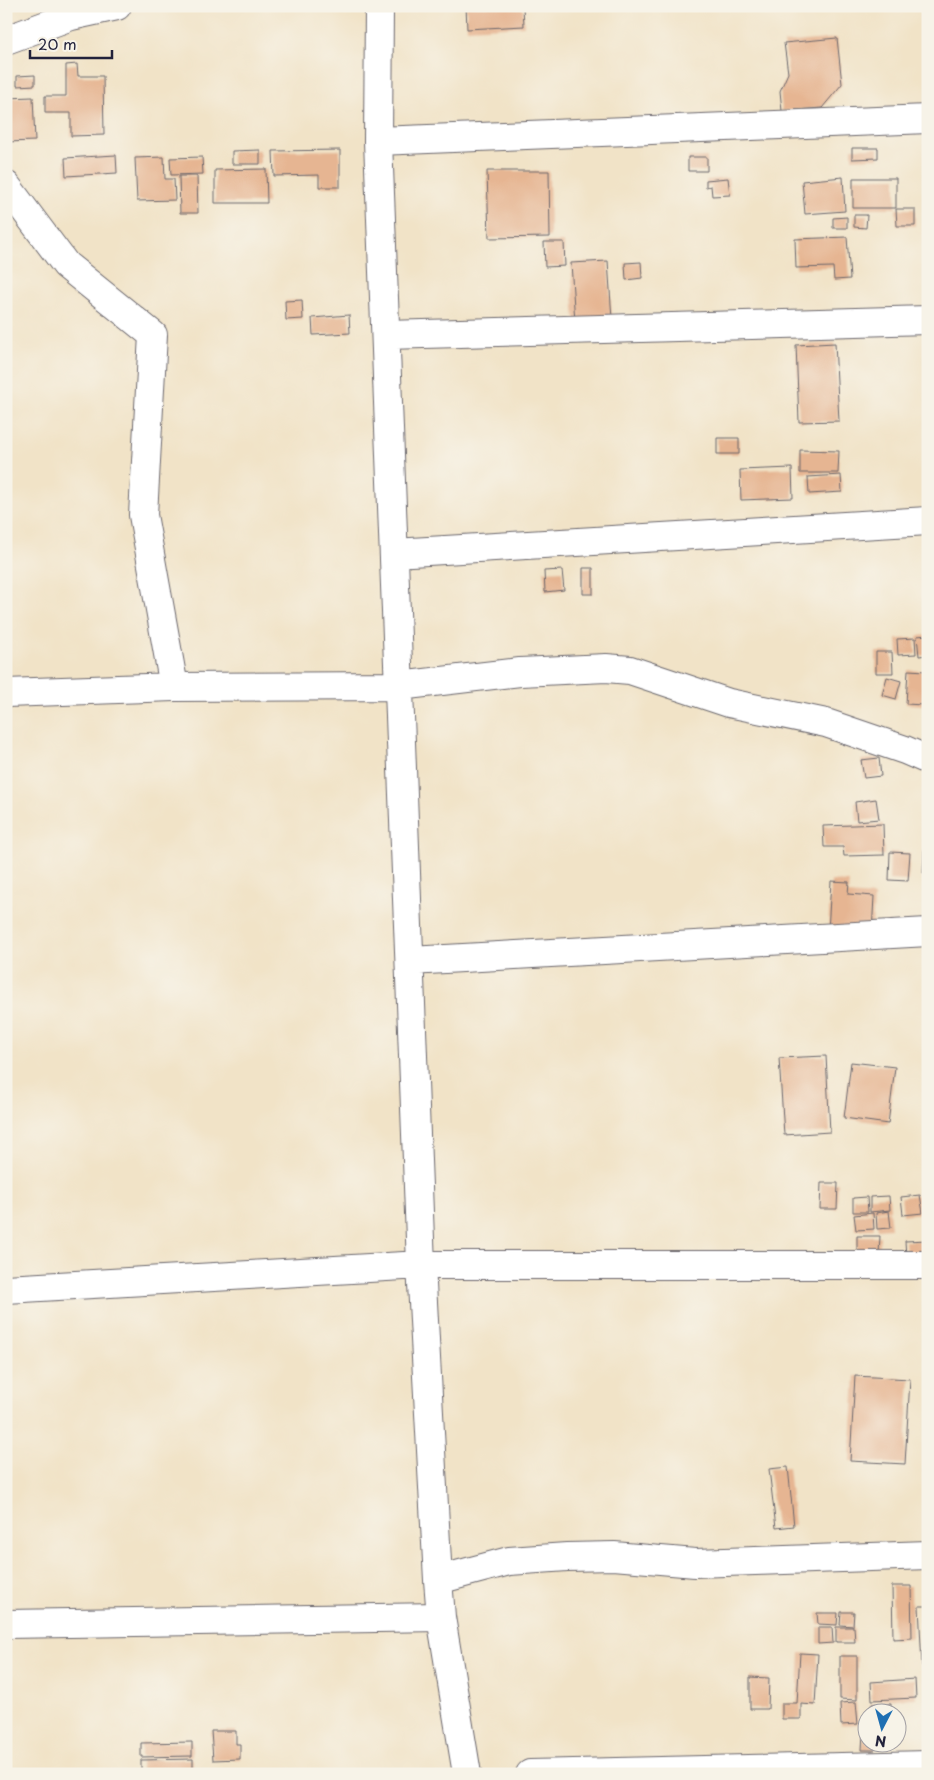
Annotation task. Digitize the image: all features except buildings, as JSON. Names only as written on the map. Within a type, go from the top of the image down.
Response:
[{"type":"street","points":[[6,40],[71,16],[117,6]]},
{"type":"street","points":[[378,6],[378,141],[421,1266],[441,1617],[467,1774]]},
{"type":"street","points":[[378,141],[928,119]]},
{"type":"street","points":[[6,184],[66,266],[153,335],[143,515],[174,687]]},
{"type":"street","points":[[386,335],[928,320]]},
{"type":"street","points":[[394,553],[928,520]]},
{"type":"street","points":[[6,693],[174,687],[399,686],[520,672],[606,668],[630,670],[729,703],[826,723],[906,750],[928,760]]},
{"type":"street","points":[[410,961],[928,932]]},
{"type":"street","points":[[6,1289],[421,1266],[928,1265]]},
{"type":"street","points":[[438,1580],[509,1561],[568,1556],[614,1556],[695,1563],[928,1555]]},
{"type":"street","points":[[6,1624],[441,1617]]},
{"type":"street","points":[[530,1774],[928,1765]]}]
